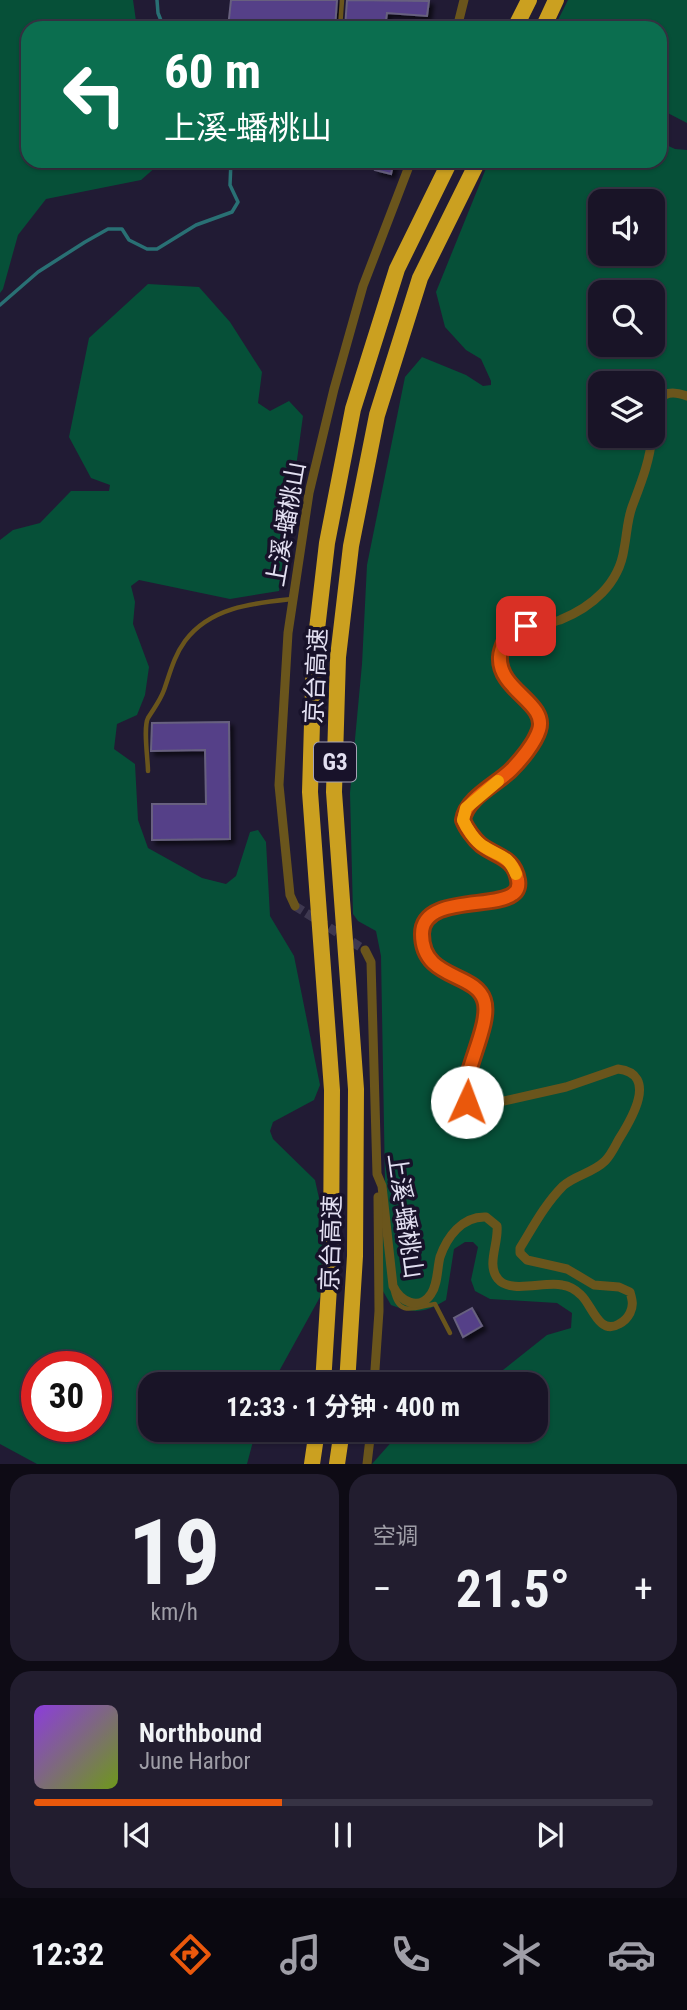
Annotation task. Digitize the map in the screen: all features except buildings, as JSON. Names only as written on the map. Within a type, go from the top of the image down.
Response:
[{"type":"highway","points":[[518,21],[529,0]]},
{"type":"highway","points":[[546,21],[556,0]]},
{"type":"highway","name":"京台高速","points":[[324,1372],[331,1255],[331,1090],[310,792],[314,655],[327,543],[353,409],[397,269],[447,168]]},
{"type":"highway","name":"京台高速","points":[[349,1372],[355,1256],[356,1089],[334,792],[338,657],[351,547],[377,415],[420,278],[475,168]]},
{"type":"highway","points":[[312,1464],[315,1442]]},
{"type":"highway","points":[[337,1464],[340,1442]]},
{"type":"street","points":[[459,21],[464,0]]},
{"type":"street","name":"上溪-蟠桃山","points":[[295,906],[289,895],[279,785],[288,633],[309,493],[363,286],[408,168]]},
{"type":"street","name":"上溪-蟠桃山","points":[[665,396],[674,392],[687,396]]},
{"type":"street","name":"上溪-蟠桃山","points":[[365,950],[372,962],[377,1174],[382,1186],[393,1286],[398,1296],[411,1303],[427,1298],[435,1285],[440,1257],[455,1230],[469,1219],[485,1217],[497,1226],[493,1260],[496,1278],[503,1284],[558,1284],[572,1288],[582,1295],[600,1323],[615,1327],[630,1313],[633,1302],[629,1292],[619,1287],[594,1285],[567,1269],[527,1260],[520,1253],[520,1248],[546,1206],[564,1185],[606,1160],[637,1109],[639,1088],[636,1079],[626,1070],[618,1069],[583,1082],[478,1107],[467,1102],[464,1098],[466,1075],[484,1024],[485,1001],[481,993],[473,987],[438,968],[429,959],[422,932],[426,922],[443,910],[468,903],[505,898],[518,889],[512,863],[481,845],[463,820],[466,808],[512,769],[540,727],[538,711],[515,691],[504,676],[500,658],[503,645],[509,632],[517,627],[540,626],[573,613],[601,595],[617,576],[625,531],[645,474],[650,448]]},
{"type":"street","points":[[375,1372],[379,1311],[377,1174]]},
{"type":"street","points":[[367,1464],[370,1442]]},
{"type":"lane","points":[[340,21],[342,0]]},
{"type":"lane","points":[[148,771],[147,720],[156,709],[174,660],[185,641],[205,622],[225,611],[293,599]]},
{"type":"lane","points":[[393,1286],[397,1303],[405,1308],[414,1309],[435,1304],[450,1333]]},
{"type":"green space","points":[[0,0],[133,0],[136,21],[21,21],[21,168],[155,168],[141,180],[46,199],[18,235],[0,293]]},
{"type":"green space","points":[[568,0],[687,0],[687,123],[667,113],[667,21],[558,21]]},
{"type":"green space","points":[[667,145],[687,150],[687,1464],[372,1464],[391,1442],[548,1442],[548,1372],[467,1372],[503,1370],[547,1335],[571,1328],[572,1313],[557,1303],[490,1299],[475,1291],[471,1280],[478,1247],[473,1242],[465,1242],[454,1249],[446,1300],[432,1308],[413,1311],[391,1305],[380,1286],[385,1182],[381,956],[376,931],[358,921],[353,914],[350,793],[362,664],[367,565],[405,377],[422,357],[466,375],[483,386],[491,385],[481,359],[466,350],[445,327],[436,292],[486,168],[667,168]]},
{"type":"green space","points":[[148,284],[199,287],[230,322],[262,372],[258,403],[270,411],[289,401],[303,416],[279,591],[230,599],[139,580],[131,586],[135,602],[133,624],[149,667],[145,695],[137,715],[117,724],[114,749],[135,764],[138,820],[148,848],[202,878],[226,884],[236,876],[250,832],[258,830],[266,842],[270,916],[294,956],[320,1085],[314,1100],[273,1122],[270,1131],[273,1139],[315,1180],[324,1221],[320,1297],[279,1372],[138,1372],[138,1442],[253,1442],[247,1464],[37,1464],[0,1444],[0,540],[13,530],[40,523],[71,491],[109,491],[110,485],[91,478],[69,437],[89,338]]},
{"type":"waterway","points":[[157,0],[161,21]]},
{"type":"waterway","points":[[0,305],[38,272],[108,229],[122,229],[129,240],[147,249],[157,249],[196,225],[232,212],[238,202],[230,185],[231,168]]},
{"type":"tunnel","points":[[295,906],[365,950]]},
{"type":"slow traffic","points":[[498,781],[466,808],[463,820],[481,845],[512,863],[516,874]]},
{"type":"route","points":[[467,1102],[464,1098],[466,1075],[484,1024],[485,1001],[481,993],[438,968],[429,959],[422,932],[426,922],[443,910],[468,903],[505,898],[518,889],[512,863],[481,845],[466,827],[463,815],[466,808],[512,769],[540,727],[538,711],[515,691],[504,676],[500,658],[509,632],[526,626]]}]
